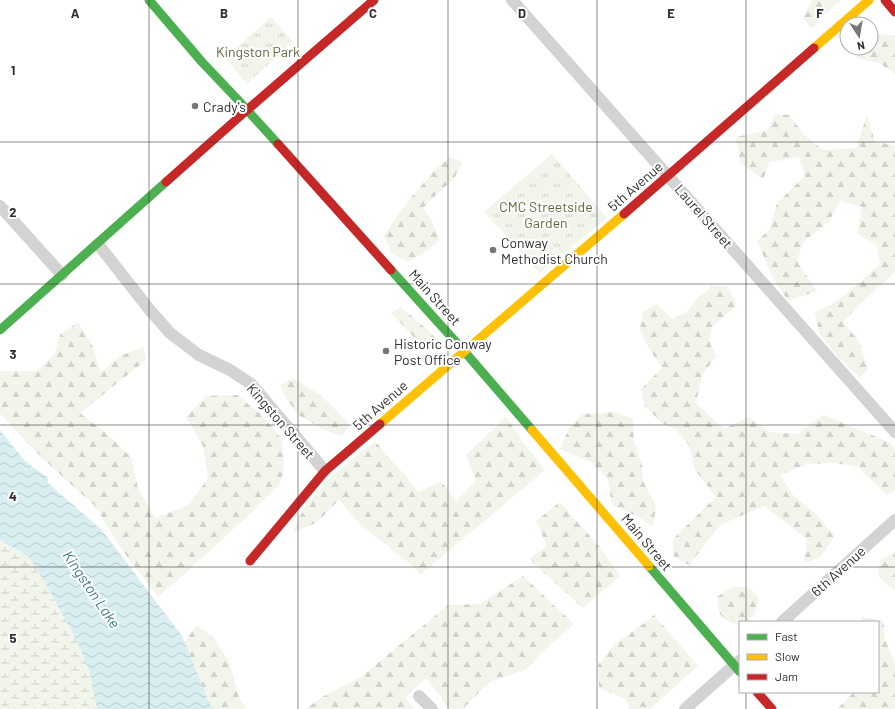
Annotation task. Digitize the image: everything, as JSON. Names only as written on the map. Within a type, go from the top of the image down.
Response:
[{"type":"main road","name":"Main Street","points":[[149,0],[202,62],[464,351],[738,666]]},
{"type":"main road","points":[[0,330],[247,110],[374,0]]},
{"type":"main road","name":"5th Avenue","points":[[250,561],[324,471],[669,176],[869,0]]},
{"type":"main road","points":[[885,0],[895,12]]},
{"type":"main road","points":[[758,693],[772,709]]},
{"type":"street","name":"Laurel Street","points":[[512,0],[895,432]]},
{"type":"street","points":[[0,206],[62,275]]},
{"type":"street","name":"Kingston Street","points":[[98,244],[149,309],[170,333],[199,355],[230,370],[251,384],[324,471]]},
{"type":"street","name":"6th Avenue","points":[[783,621],[895,520]]},
{"type":"street","points":[[685,709],[738,666]]},
{"type":"street","points":[[419,696],[432,709]]},
{"type":"green space","points":[[812,0],[842,0],[827,12],[812,29],[803,18]]},
{"type":"green space","name":"Kingston Park","points":[[271,17],[293,42],[247,84],[225,58]]},
{"type":"green space","points":[[879,34],[891,35],[895,37],[895,74],[879,63],[856,58],[857,56],[879,56]]},
{"type":"green space","points":[[775,114],[789,115],[805,136],[823,150],[856,148],[867,115],[875,142],[895,145],[895,272],[843,322],[859,341],[868,369],[860,378],[839,358],[819,333],[815,312],[836,302],[880,264],[876,244],[857,234],[862,207],[840,200],[829,222],[803,242],[797,262],[817,291],[788,301],[773,278],[757,241],[769,230],[777,203],[805,176],[799,157],[770,162],[763,179],[740,163],[736,137],[768,130]]},
{"type":"green space","name":"CMC Streetside Garden","points":[[552,154],[607,218],[540,273],[484,212]]},
{"type":"green space","points":[[450,157],[462,162],[455,177],[423,208],[432,221],[440,240],[409,262],[392,254],[384,235],[409,200],[436,169]]},
{"type":"green space","points":[[712,286],[727,286],[737,305],[712,327],[709,341],[716,356],[702,375],[696,403],[724,429],[749,417],[769,432],[797,434],[823,415],[889,442],[895,449],[895,491],[887,495],[858,467],[835,463],[807,464],[780,475],[793,495],[820,518],[834,537],[820,558],[804,563],[807,539],[764,506],[720,525],[689,565],[674,557],[673,539],[716,497],[695,470],[689,445],[675,429],[662,423],[645,406],[641,389],[662,368],[645,342],[640,329],[643,312],[657,304],[672,319],[687,312],[697,299]]},
{"type":"green space","points":[[401,307],[440,342],[427,351],[391,313]]},
{"type":"green space","points":[[78,322],[92,345],[101,372],[120,356],[143,347],[146,360],[80,413],[106,433],[131,457],[138,488],[155,518],[187,506],[208,479],[203,446],[186,417],[205,396],[237,395],[264,417],[282,440],[284,470],[280,484],[253,511],[158,597],[123,551],[94,505],[42,458],[0,414],[0,371],[37,371],[54,355],[60,335]]},
{"type":"green space","points":[[293,378],[320,395],[350,425],[341,436],[325,430],[298,415],[286,398],[280,385]]},
{"type":"green space","points":[[614,412],[633,419],[634,441],[642,465],[643,481],[656,506],[653,527],[639,517],[612,505],[608,479],[591,462],[560,449],[570,426],[583,414]]},
{"type":"green space","points":[[506,417],[545,470],[420,575],[415,568],[360,524],[339,500],[316,523],[292,533],[304,508],[330,477],[375,441],[418,492],[441,481],[456,501],[476,481],[466,455]]},
{"type":"green space","points":[[560,502],[602,550],[620,576],[583,608],[529,559],[547,546],[536,521]]},
{"type":"green space","points":[[0,540],[28,556],[44,581],[77,641],[89,670],[97,709],[0,709]]},
{"type":"green space","points":[[895,552],[895,591],[878,576],[880,560]]},
{"type":"green space","points":[[523,576],[574,624],[525,670],[489,682],[463,709],[450,709],[426,678],[405,698],[415,709],[306,709],[322,697],[361,677],[448,605],[480,604]]},
{"type":"green space","points":[[732,587],[747,587],[759,597],[754,615],[748,621],[739,621],[739,625],[724,619],[720,613],[717,597]]},
{"type":"green space","points":[[654,615],[698,666],[650,709],[629,709],[626,699],[599,688],[598,665],[615,644]]},
{"type":"green space","points":[[862,617],[883,621],[885,639],[894,662],[895,661],[895,709],[837,709],[853,693],[879,693],[879,621],[860,621]]},
{"type":"green space","points":[[197,625],[215,639],[229,662],[239,697],[246,709],[196,709],[180,648]]},
{"type":"water","name":"Kingston Lake","points":[[0,430],[25,461],[48,478],[48,483],[101,529],[182,636],[213,709],[97,709],[89,670],[77,641],[44,581],[28,556],[0,540]]},
{"type":"traffic: fast","points":[[149,0],[202,62],[278,144]]},
{"type":"traffic: fast","points":[[0,330],[166,182]]},
{"type":"traffic: fast","points":[[391,270],[464,351],[532,430]]},
{"type":"traffic: fast","points":[[649,566],[739,671]]},
{"type":"traffic: slow","points":[[814,48],[869,0]]},
{"type":"traffic: slow","points":[[380,424],[624,214]]},
{"type":"traffic: slow","points":[[532,430],[649,566]]},
{"type":"traffic: jam","points":[[247,110],[374,0]]},
{"type":"traffic: jam","points":[[885,0],[895,12]]},
{"type":"traffic: jam","points":[[624,214],[814,48]]},
{"type":"traffic: jam","points":[[166,182],[247,110]]},
{"type":"traffic: jam","points":[[278,144],[391,270]]},
{"type":"traffic: jam","points":[[250,561],[325,471],[380,424]]},
{"type":"traffic: jam","points":[[758,693],[772,709]]},
{"type":"place","name":"Crady's","points":[[195,106]]},
{"type":"place","name":"Conway Methodist Church","points":[[493,250]]},
{"type":"place","name":"Historic Conway Post Office","points":[[386,351]]}]
